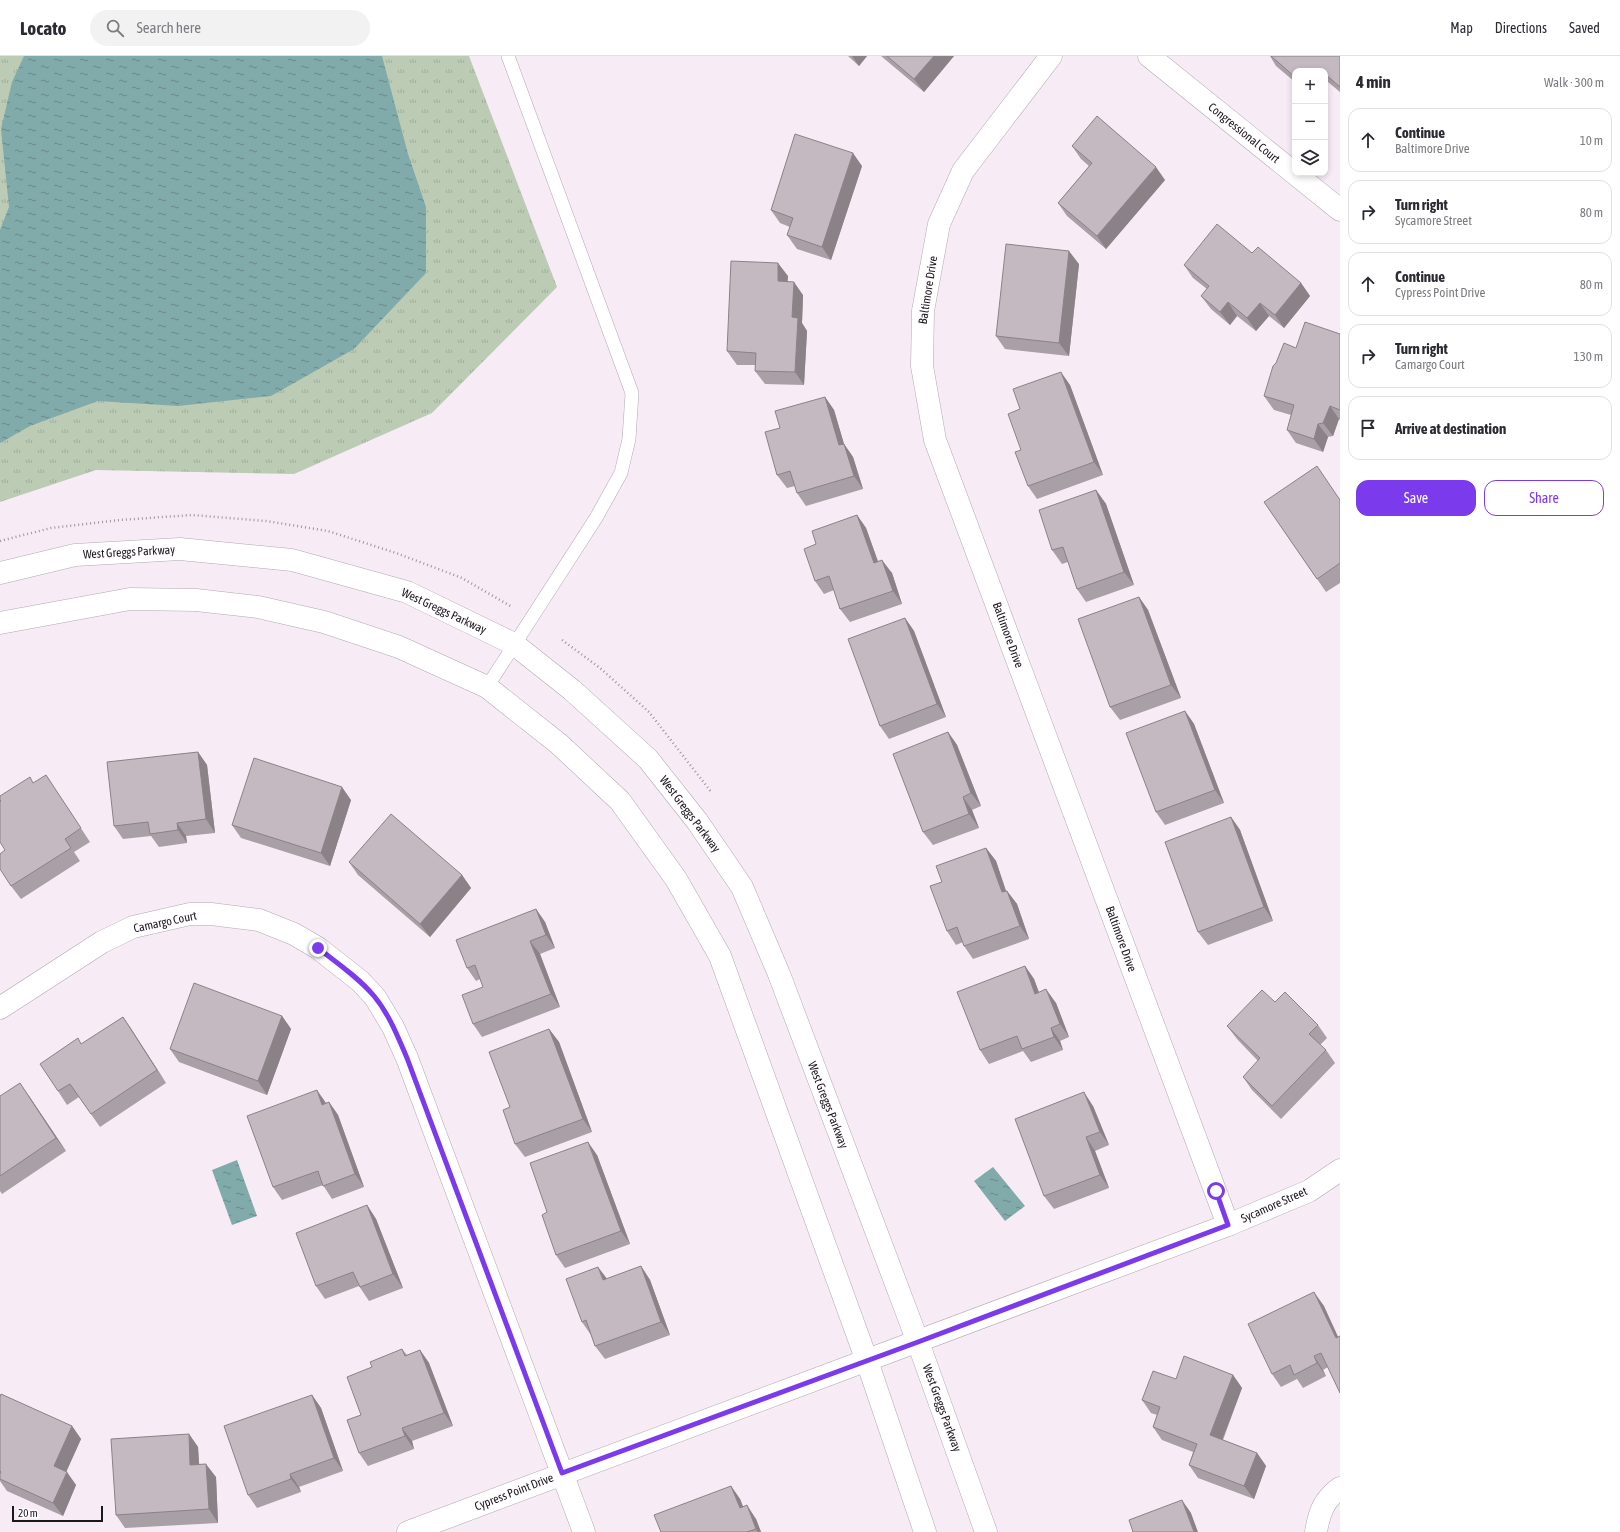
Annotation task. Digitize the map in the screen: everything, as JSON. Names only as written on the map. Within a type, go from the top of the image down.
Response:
[{"type":"street","name":"Baltimore Drive","points":[[1051,56],[963,171],[940,224],[923,311],[922,366],[935,440],[1228,1225]]},
{"type":"street","name":"Congressional Court","points":[[1149,56],[1340,210]]},
{"type":"street","name":"West Greggs Parkway","points":[[0,573],[75,554],[180,549],[292,560],[407,592],[514,644],[572,690],[648,759],[697,821],[742,887],[778,974],[918,1342],[986,1532]]},
{"type":"street","points":[[0,623],[130,599],[196,600],[258,607],[324,622],[399,647],[487,687],[558,744],[620,801],[676,879],[716,949],[867,1361],[925,1532]]},
{"type":"street","name":"Camargo Court","points":[[0,1008],[102,942],[133,927],[190,914],[211,914],[259,920],[294,934],[318,948],[360,981],[375,997],[393,1027],[407,1058],[584,1532]]},
{"type":"street","name":"Sycamore Street","points":[[891,1352],[1228,1225],[1309,1191],[1340,1170]]},
{"type":"street","name":"Cypress Point Drive","points":[[408,1532],[562,1473],[891,1352]]},
{"type":"street","points":[[1316,1532],[1319,1515],[1326,1500],[1340,1488]]},
{"type":"lane","points":[[487,687],[596,518],[621,473],[629,439],[632,393],[508,56]]},
{"type":"green space","points":[[0,56],[469,56],[557,287],[432,413],[294,474],[96,470],[0,502]]},
{"type":"water","points":[[24,56],[382,56],[408,154],[426,207],[426,273],[354,349],[271,396],[178,406],[98,401],[30,426],[0,443],[0,230],[9,207],[1,129],[12,82]]},
{"type":"water","points":[[237,1160],[257,1216],[232,1225],[212,1170]]},
{"type":"water","points":[[993,1167],[1025,1206],[1005,1221],[974,1181]]},
{"type":"building","points":[[887,56],[934,56],[914,79]]},
{"type":"building","points":[[1271,56],[1340,56],[1340,87],[1328,77],[1328,68],[1292,68],[1292,74]]},
{"type":"building","points":[[1097,116],[1156,167],[1097,236],[1058,203],[1092,163],[1072,146]]},
{"type":"building","points":[[795,134],[853,153],[822,247],[787,235],[793,218],[771,210]]},
{"type":"building","points":[[1217,224],[1252,253],[1258,247],[1301,283],[1275,315],[1260,303],[1247,318],[1228,302],[1220,312],[1201,296],[1209,286],[1184,265]]},
{"type":"building","points":[[1006,244],[1069,251],[1059,343],[996,336]]},
{"type":"building","points":[[731,261],[778,263],[778,281],[794,282],[792,317],[798,318],[795,372],[755,371],[756,353],[727,351]]},
{"type":"building","points":[[1305,322],[1340,334],[1340,410],[1330,406],[1323,423],[1318,424],[1314,439],[1287,430],[1294,405],[1264,396],[1273,366],[1276,363],[1284,343],[1296,348]]},
{"type":"building","points":[[1061,372],[1094,462],[1028,486],[1015,452],[1021,450],[1008,414],[1020,409],[1013,389]]},
{"type":"building","points":[[825,397],[839,445],[844,444],[854,476],[797,493],[790,471],[777,475],[765,432],[780,428],[775,411]]},
{"type":"building","points":[[1317,466],[1340,500],[1340,563],[1317,579],[1264,502]]},
{"type":"building","points":[[1096,490],[1124,572],[1077,589],[1063,547],[1052,550],[1039,510]]},
{"type":"building","points":[[857,515],[874,563],[882,560],[893,591],[840,609],[829,576],[815,581],[804,549],[816,544],[812,531]]},
{"type":"building","points":[[1139,597],[1171,685],[1110,707],[1078,619]]},
{"type":"building","points":[[905,618],[937,704],[880,726],[848,639]]},
{"type":"building","points":[[1185,711],[1215,790],[1156,812],[1126,733]]},
{"type":"building","points":[[948,732],[971,793],[963,797],[969,814],[923,832],[893,754]]},
{"type":"building","points":[[198,752],[206,819],[177,823],[178,830],[150,834],[148,822],[114,826],[107,762]]},
{"type":"building","points":[[254,758],[342,787],[321,853],[232,825]]},
{"type":"building","points":[[46,775],[81,828],[65,839],[71,848],[11,886],[0,869],[0,854],[5,850],[0,842],[0,796],[30,777],[33,783]]},
{"type":"building","points":[[391,814],[462,875],[420,924],[349,862]]},
{"type":"building","points":[[1231,817],[1264,907],[1198,932],[1165,842]]},
{"type":"building","points":[[986,848],[1002,892],[1007,891],[1020,926],[964,946],[957,927],[947,931],[930,886],[942,882],[936,866]]},
{"type":"building","points":[[536,909],[546,935],[530,941],[551,994],[473,1024],[462,995],[483,987],[475,965],[467,968],[456,940]]},
{"type":"building","points":[[1025,966],[1035,994],[1046,989],[1060,1024],[1051,1028],[1054,1037],[1022,1049],[1017,1036],[980,1050],[957,992]]},
{"type":"building","points":[[194,983],[282,1016],[258,1081],[170,1049]]},
{"type":"building","points":[[1262,990],[1275,1002],[1285,992],[1318,1025],[1309,1034],[1326,1050],[1272,1106],[1243,1077],[1260,1058],[1227,1026]]},
{"type":"building","points":[[123,1017],[157,1070],[91,1114],[70,1084],[58,1091],[40,1064],[78,1038],[81,1044]]},
{"type":"building","points":[[549,1029],[583,1119],[515,1144],[503,1110],[510,1107],[489,1052]]},
{"type":"building","points":[[20,1083],[56,1138],[0,1176],[0,1096]]},
{"type":"building","points":[[317,1090],[322,1105],[329,1102],[355,1174],[323,1186],[318,1171],[273,1187],[247,1116]]},
{"type":"building","points":[[1084,1092],[1100,1132],[1086,1137],[1100,1175],[1044,1196],[1015,1119]]},
{"type":"building","points":[[588,1142],[621,1231],[556,1255],[542,1215],[547,1212],[530,1163]]},
{"type":"building","points":[[367,1205],[393,1274],[360,1287],[353,1272],[316,1286],[296,1233]]},
{"type":"building","points":[[641,1266],[661,1322],[595,1346],[586,1320],[582,1322],[566,1279],[598,1267],[603,1280]]},
{"type":"building","points":[[1314,1292],[1336,1338],[1340,1336],[1340,1393],[1321,1353],[1314,1356],[1317,1363],[1294,1375],[1290,1365],[1272,1374],[1248,1324]]},
{"type":"building","points":[[402,1349],[405,1356],[420,1350],[444,1413],[402,1428],[405,1436],[359,1453],[347,1420],[361,1415],[347,1377],[372,1367],[370,1362]]},
{"type":"building","points":[[1184,1356],[1233,1375],[1210,1435],[1257,1453],[1244,1486],[1189,1465],[1197,1444],[1153,1427],[1160,1407],[1142,1400],[1153,1371],[1176,1379]]},
{"type":"building","points":[[1,1394],[72,1426],[54,1466],[67,1472],[53,1503],[0,1479]]},
{"type":"building","points":[[312,1395],[334,1458],[290,1474],[291,1479],[248,1495],[224,1426]]},
{"type":"building","points":[[189,1434],[190,1465],[206,1464],[209,1509],[116,1515],[111,1439]]},
{"type":"building","points":[[731,1486],[740,1508],[747,1505],[756,1529],[747,1532],[661,1532],[654,1515]]},
{"type":"building","points":[[1182,1500],[1194,1532],[1133,1532],[1129,1520]]},
{"type":"route","points":[[318,948],[360,981],[375,997],[393,1027],[407,1058],[562,1473],[918,1342],[1228,1225],[1216,1191]]}]
